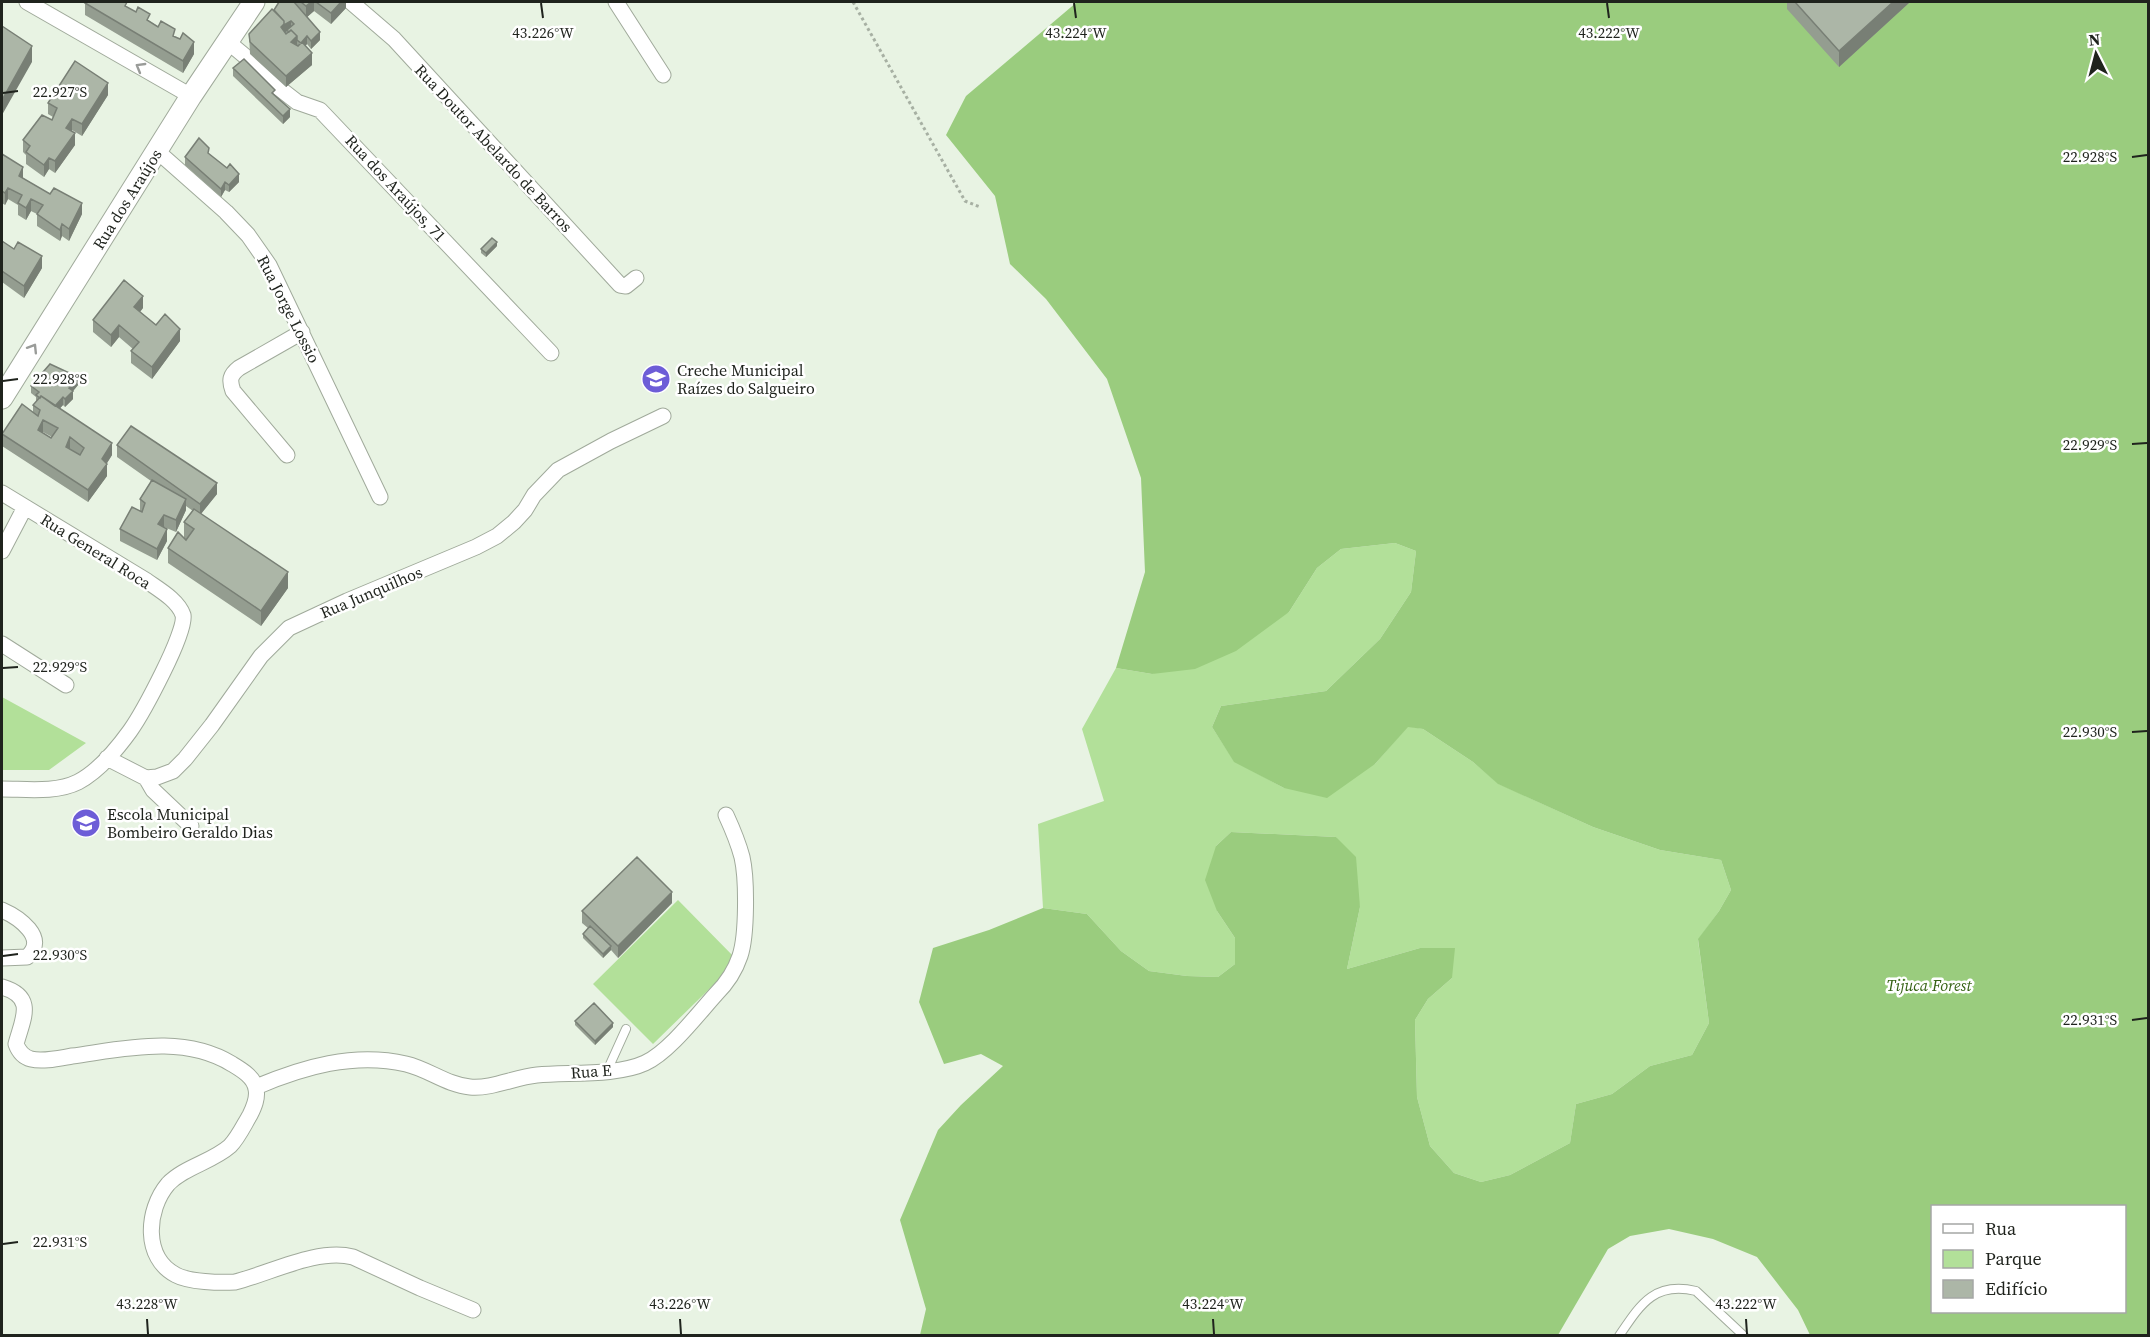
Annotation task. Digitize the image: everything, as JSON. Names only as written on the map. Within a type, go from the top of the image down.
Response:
[{"type":"street","points":[[27,2],[191,96]]},
{"type":"street","name":"Rua dos Araújos","points":[[2,398],[191,96],[254,2]]},
{"type":"street","name":"Rua Doutor Abelardo de Barros","points":[[351,2],[394,39],[620,285],[626,286],[636,278]]},
{"type":"street","points":[[621,3],[663,75]]},
{"type":"street","name":"Rua dos Araújos, 71","points":[[228,42],[297,102],[320,110],[551,352]]},
{"type":"street","name":"Rua Jorge Lossio","points":[[157,151],[226,212],[248,235],[269,265],[380,496]]},
{"type":"street","points":[[287,455],[233,391],[230,379],[238,368],[302,332]]},
{"type":"street","name":"Rua Junquilhos","points":[[146,778],[173,771],[185,759],[261,656],[289,628],[497,536],[514,522],[534,495],[558,470],[575,459],[663,416]]},
{"type":"street","name":"Rua General Roca","points":[[2,493],[147,581],[166,595],[179,608],[183,616],[182,628],[176,645],[158,682],[131,730],[107,758]]},
{"type":"street","points":[[2,551],[25,507]]},
{"type":"street","points":[[2,644],[66,685]]},
{"type":"street","points":[[2,789],[53,789],[77,783],[95,771],[107,758],[146,778],[153,790],[191,826]]},
{"type":"street","name":"Rua E","points":[[256,1087],[304,1069],[373,1059],[407,1064],[453,1084],[471,1087],[535,1075],[607,1071],[645,1063],[661,1053],[724,986],[736,969],[741,953],[744,923],[745,874],[738,845],[726,815]]},
{"type":"street","points":[[2,910],[23,922],[30,930],[34,941],[31,953],[27,957],[2,958]]},
{"type":"street","points":[[2,987],[20,996],[23,1003],[25,1015],[16,1044],[22,1055],[33,1060],[54,1059],[124,1047],[171,1046],[198,1050],[225,1060],[251,1078],[256,1087],[257,1097],[252,1110],[230,1145],[170,1183],[155,1205],[151,1227],[153,1249],[163,1266],[177,1276],[235,1282],[321,1255],[342,1255],[353,1257],[473,1310]]},
{"type":"lane","points":[[607,1071],[626,1029]]},
{"type":"lane","points":[[1619,1335],[1639,1307],[1655,1293],[1686,1288],[1696,1291],[1744,1335]]},
{"type":"path","points":[[853,2],[965,201],[980,207]]},
{"type":"green space","name":"Tijuca Forest","points":[[1077,2],[2148,2],[2148,1335],[1810,1335],[1798,1310],[1757,1257],[1713,1239],[1669,1229],[1630,1236],[1608,1249],[1558,1335],[920,1335],[926,1309],[900,1220],[938,1130],[1003,1066],[981,1054],[944,1064],[919,1002],[933,948],[989,930],[1043,908],[1087,914],[1121,951],[1149,971],[1218,977],[1235,964],[1235,938],[1217,911],[1205,880],[1216,846],[1231,832],[1336,837],[1356,857],[1360,907],[1347,969],[1420,948],[1455,948],[1452,978],[1428,999],[1415,1020],[1417,1097],[1430,1146],[1454,1173],[1481,1182],[1510,1175],[1570,1143],[1576,1104],[1612,1094],[1650,1066],[1692,1055],[1709,1023],[1698,939],[1731,890],[1721,860],[1660,850],[1593,827],[1498,784],[1473,762],[1423,729],[1408,727],[1375,764],[1327,798],[1284,788],[1234,762],[1212,727],[1221,706],[1326,691],[1380,639],[1411,592],[1416,551],[1395,543],[1341,549],[1317,568],[1289,612],[1236,651],[1195,669],[1152,674],[1116,668],[1145,572],[1141,478],[1107,379],[1046,299],[1010,264],[995,196],[946,135],[966,96]]},
{"type":"green space","points":[[1395,543],[1416,551],[1411,592],[1380,639],[1326,691],[1221,706],[1212,727],[1234,761],[1284,788],[1375,764],[1408,726],[1423,729],[1473,762],[1499,784],[1593,827],[1660,850],[1721,860],[1731,890],[1698,940],[1709,1023],[1692,1055],[1650,1066],[1612,1094],[1576,1104],[1570,1143],[1510,1175],[1481,1182],[1454,1173],[1430,1146],[1417,1097],[1415,1020],[1428,999],[1452,978],[1420,948],[1347,969],[1360,907],[1336,837],[1231,832],[1216,846],[1217,911],[1235,938],[1235,964],[1218,977],[1149,971],[1121,951],[1087,914],[1043,908],[1038,824],[1104,801],[1082,729],[1116,668],[1152,674],[1289,612],[1317,568],[1341,549]]},
{"type":"green space","points":[[2,697],[86,743],[49,770],[2,770]]},
{"type":"green space","points":[[678,900],[738,961],[653,1044],[593,984]]},
{"type":"building","points":[[86,2],[127,2],[125,6],[136,12],[138,7],[150,14],[147,20],[158,27],[161,21],[175,29],[173,36],[180,39],[183,33],[194,42],[183,61]]},
{"type":"building","points":[[279,2],[294,2],[320,32],[311,41],[307,36],[301,43],[291,30],[289,32],[287,30],[294,24],[291,21],[284,25],[284,21],[274,10]]},
{"type":"building","points":[[316,2],[341,2],[331,13]]},
{"type":"building","points":[[1795,2],[1893,2],[1839,51]]},
{"type":"building","points":[[272,9],[284,21],[281,27],[286,34],[291,30],[297,36],[291,42],[298,46],[302,42],[312,53],[286,76],[250,42],[249,34]]},
{"type":"building","points":[[2,26],[32,46],[2,100]]},
{"type":"building","points":[[244,59],[275,90],[272,93],[290,109],[283,116],[233,68]]},
{"type":"building","points":[[75,61],[108,83],[82,124],[72,119],[66,128],[75,133],[55,161],[49,158],[44,165],[26,152],[30,146],[23,140],[42,115],[52,120],[57,108],[48,103]]},
{"type":"building","points":[[199,138],[209,148],[208,153],[227,168],[230,164],[239,174],[229,185],[225,182],[221,189],[185,157]]},
{"type":"building","points":[[2,154],[23,167],[19,176],[50,194],[54,188],[82,203],[69,229],[62,224],[60,230],[37,214],[43,205],[31,199],[26,208],[18,203],[22,195],[8,188],[5,193],[2,191]]},
{"type":"building","points":[[492,238],[497,242],[486,253],[481,249]]},
{"type":"building","points":[[2,241],[14,249],[18,242],[42,256],[24,286],[2,271]]},
{"type":"building","points":[[124,280],[143,296],[134,307],[156,325],[165,314],[180,329],[152,367],[131,351],[139,342],[119,325],[111,335],[93,320]]},
{"type":"building","points":[[50,364],[78,377],[69,388],[73,391],[55,406],[36,395],[39,392],[31,386]]},
{"type":"building","points":[[41,396],[112,443],[102,459],[107,464],[88,490],[2,434],[22,404],[38,416],[40,410],[33,405]],"holes":[[[43,420],[58,428],[51,438],[38,430]],[[70,437],[84,448],[80,455],[66,447]]]},
{"type":"building","points":[[131,426],[217,483],[200,504],[117,445]]},
{"type":"building","points":[[152,480],[186,499],[176,520],[164,515],[158,524],[167,529],[157,549],[120,529],[132,507],[142,512],[145,503],[140,499]]},
{"type":"building","points":[[194,509],[288,572],[261,611],[168,548],[178,532],[186,540],[194,529],[184,522]]},
{"type":"building","points":[[637,857],[672,892],[618,946],[582,911]]},
{"type":"building","points":[[590,926],[611,946],[603,954],[583,934]]},
{"type":"building","points":[[594,1003],[613,1023],[595,1041],[575,1021]]},
{"type":"place","name":"Creche Municipal Raízes do Salgueiro","points":[[656,379]]},
{"type":"place","name":"Escola Municipal Bombeiro Geraldo Dias","points":[[86,823]]}]
